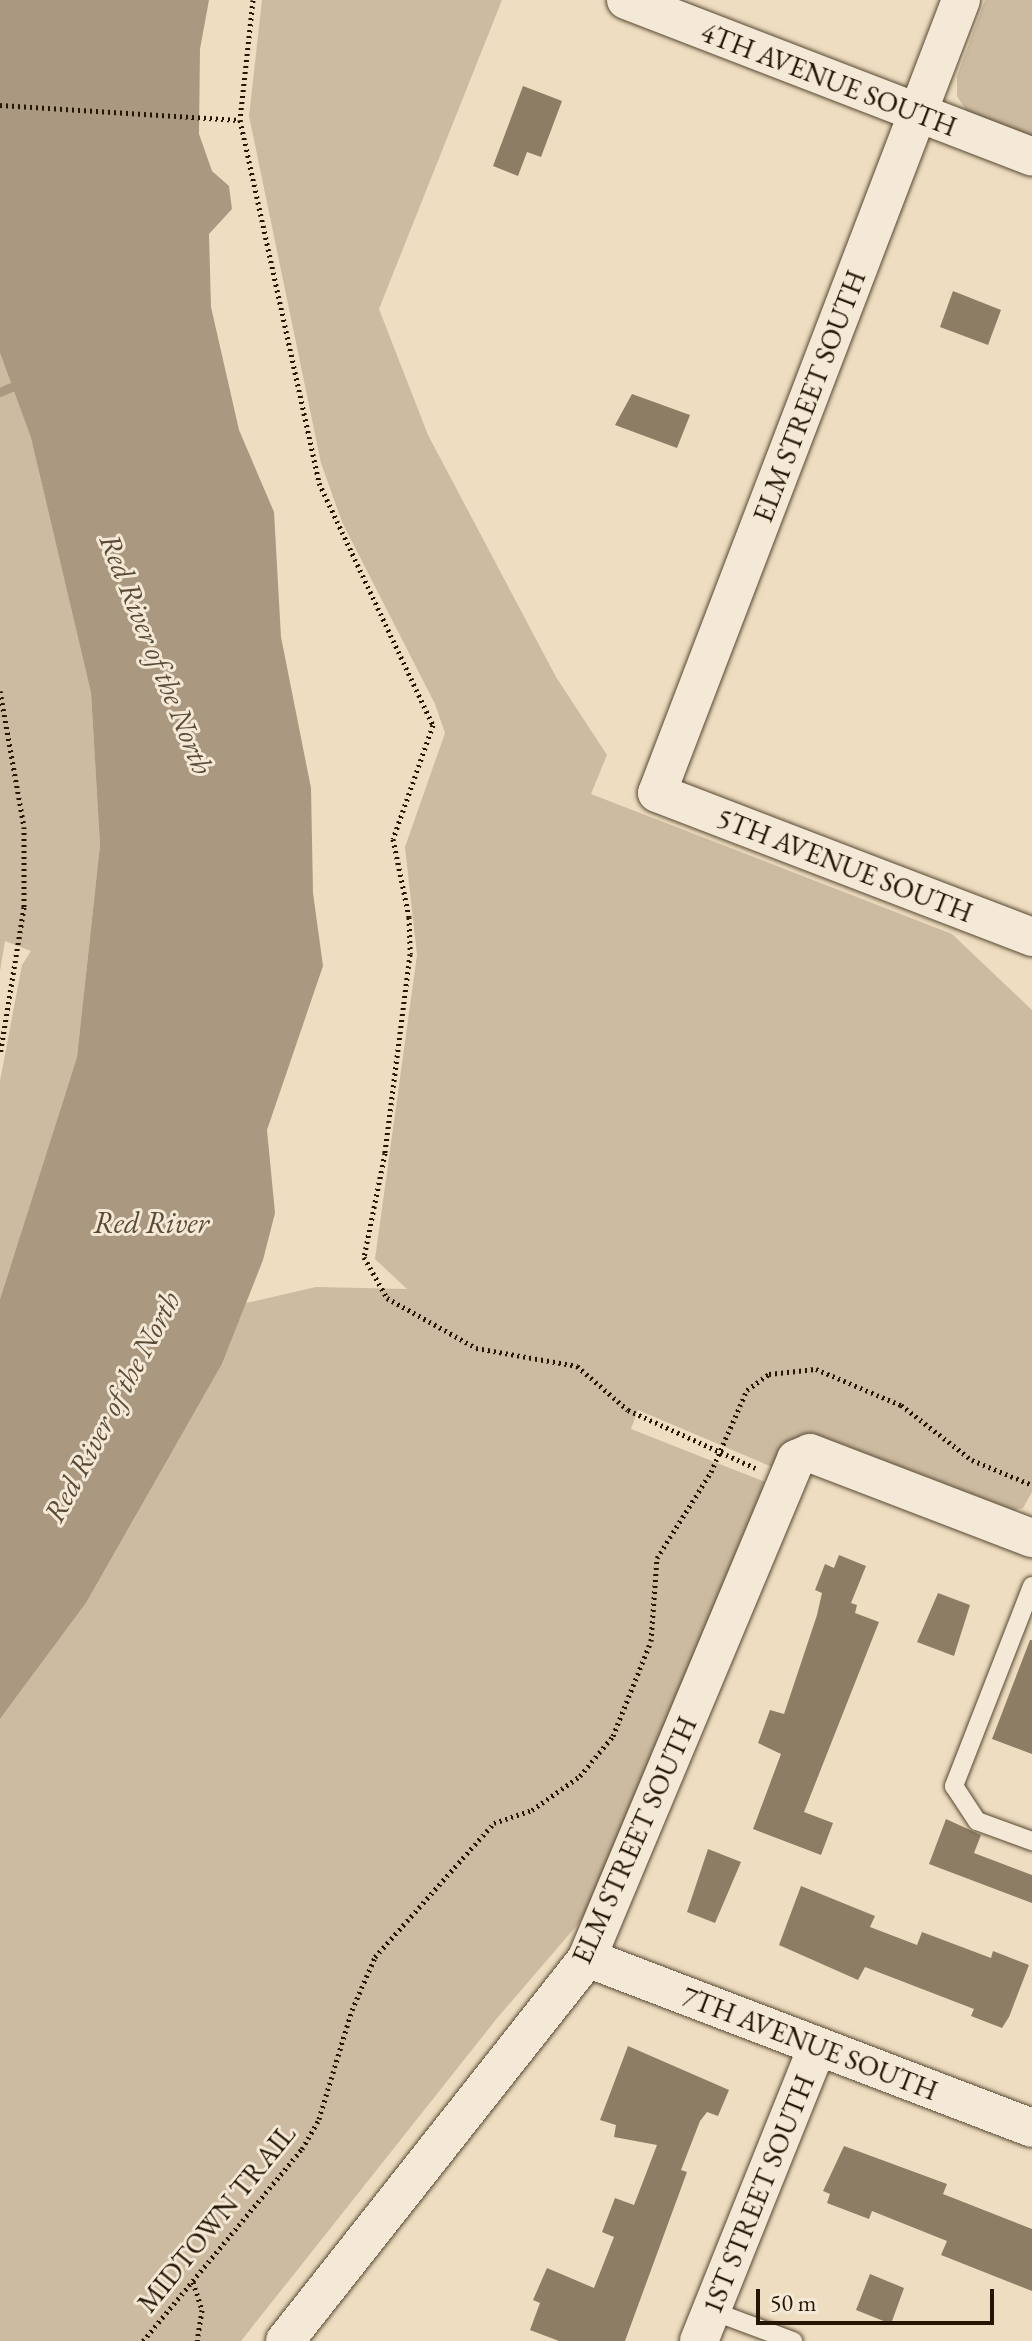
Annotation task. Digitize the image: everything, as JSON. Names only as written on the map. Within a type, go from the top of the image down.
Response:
[{"type":"street","name":"4TH AVENUE SOUTH","points":[[626,0],[1032,157]]},
{"type":"street","name":"ELM STREET SOUTH","points":[[657,793],[961,0]]},
{"type":"street","name":"5TH AVENUE SOUTH","points":[[657,793],[1032,937]]},
{"type":"street","name":"ELM STREET SOUTH","points":[[285,2341],[587,1958],[802,1453],[1032,1538]]},
{"type":"street","name":"7TH AVENUE SOUTH","points":[[587,1958],[1032,2128]]},
{"type":"street","name":"1ST STREET SOUTH","points":[[704,2326],[817,2047]]},
{"type":"lane","points":[[1032,1586],[954,1786],[977,1821],[1032,1841]]},
{"type":"lane","points":[[704,2326],[793,2341]]},
{"type":"path","points":[[253,0],[240,120],[319,483],[433,725],[393,839],[409,917],[410,954],[385,1153],[364,1257],[387,1298],[476,1348],[577,1366],[628,1410],[720,1454]]},
{"type":"path","points":[[0,105],[240,120]]},
{"type":"path","points":[[0,691],[24,827],[24,907],[0,1055]]},
{"type":"path","name":"MIDTOWN TRAIL","points":[[143,2341],[302,2149],[319,2119],[352,2010],[375,1957],[494,1823],[532,1810],[580,1776],[613,1736],[651,1641],[657,1558],[720,1454],[747,1390],[769,1374],[816,1369],[901,1405],[972,1460],[1032,1485]]},
{"type":"path","points":[[193,2281],[202,2310],[197,2341]]},
{"type":"shaded area","points":[[262,0],[502,0],[379,309],[428,435],[556,677],[607,755],[591,794],[952,934],[1032,1010],[1032,1492],[1023,1508],[1014,1510],[821,1436],[801,1437],[785,1447],[772,1467],[638,1410],[631,1429],[765,1482],[585,1916],[498,2017],[241,2341],[0,2341],[0,1719],[86,1603],[222,1364],[246,1303],[316,1287],[407,1289],[375,1259],[417,955],[405,847],[445,733],[435,704],[342,522],[321,463],[249,116]]},
{"type":"shaded area","points":[[985,0],[1032,0],[1032,146],[971,118],[957,96],[957,76]]},
{"type":"shaded area","points":[[0,353],[31,438],[91,693],[100,845],[77,1057],[0,1299],[0,1081],[22,965],[31,951],[5,941],[0,971]]},
{"type":"water","name":"Red River","points":[[0,0],[209,0],[200,49],[199,134],[212,171],[229,186],[232,209],[209,234],[211,307],[239,430],[274,512],[281,637],[311,788],[313,893],[323,966],[267,1130],[275,1213],[263,1260],[222,1364],[86,1603],[0,1719],[0,1299],[77,1057],[100,845],[91,693],[31,438],[0,353]]},
{"type":"building","points":[[523,86],[562,101],[541,157],[527,152],[518,176],[493,166]]},
{"type":"building","points":[[953,291],[1001,310],[988,345],[940,327]]},
{"type":"building","points":[[632,394],[690,415],[677,448],[615,425]]},
{"type":"building","points":[[839,1555],[866,1566],[851,1603],[857,1605],[855,1613],[879,1622],[804,1812],[833,1823],[821,1855],[753,1829],[781,1754],[758,1743],[770,1710],[784,1714],[817,1615],[822,1593],[815,1590],[825,1564],[834,1568]]},
{"type":"building","points":[[938,1593],[970,1605],[954,1656],[917,1642]]},
{"type":"building","points":[[1032,1640],[1032,1754],[992,1739]]},
{"type":"building","points":[[946,1819],[981,1835],[974,1853],[1032,1875],[1032,1903],[929,1864]]},
{"type":"building","points":[[708,1849],[741,1862],[715,1923],[687,1912]]},
{"type":"building","points":[[801,1886],[875,1916],[870,1927],[917,1945],[922,1932],[991,1958],[993,1951],[1029,1965],[1002,2028],[971,2016],[974,2009],[865,1967],[858,1980],[779,1945]]},
{"type":"building","points":[[628,2046],[729,2090],[718,2116],[707,2112],[700,2121],[681,2170],[687,2172],[625,2341],[559,2341],[530,2330],[540,2303],[533,2300],[547,2268],[594,2288],[614,2237],[602,2232],[615,2198],[634,2205],[657,2145],[614,2137],[616,2125],[600,2120]]},
{"type":"building","points":[[844,2146],[947,2184],[943,2194],[1032,2229],[1032,2291],[941,2255],[947,2241],[872,2211],[869,2219],[827,2203],[830,2194],[823,2191]]},
{"type":"building","points":[[870,2274],[904,2288],[891,2324],[856,2310]]},
{"type":"waterway","points":[[0,392],[11,387]]},
{"type":"water label","name":"Red River of the North","points":[[156,654]]},
{"type":"water label","name":"Red River of the North","points":[[112,1407]]}]
